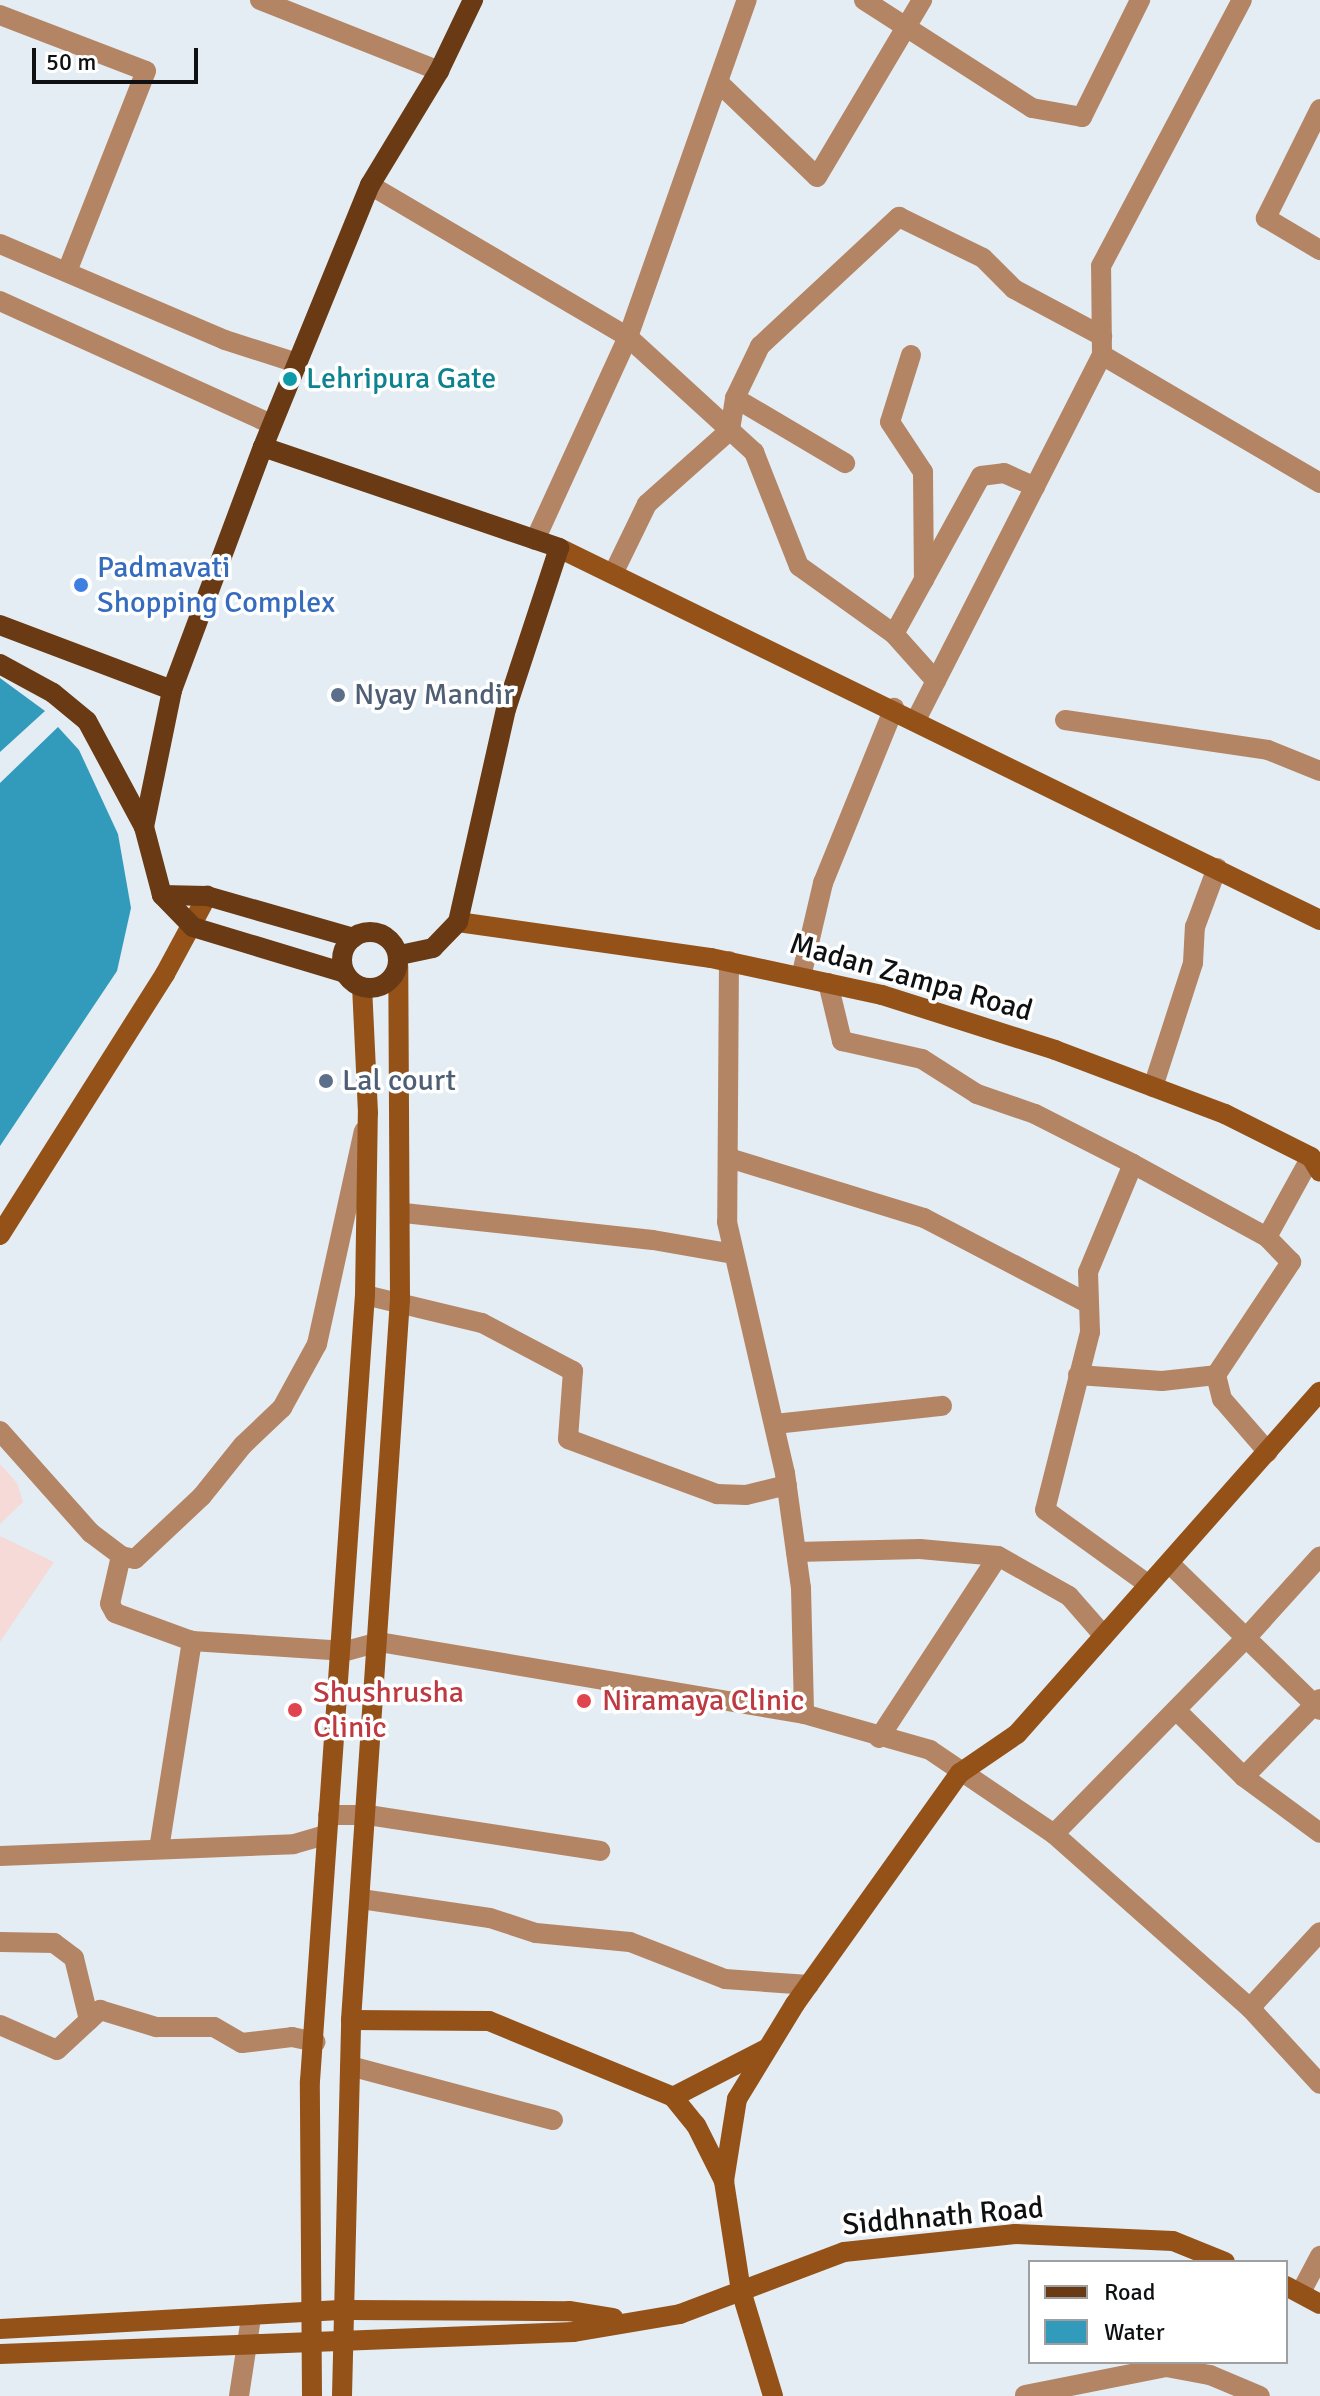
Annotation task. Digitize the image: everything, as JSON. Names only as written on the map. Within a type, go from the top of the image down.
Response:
[{"type":"main road","points":[[144,827],[172,690],[271,424],[370,185],[439,71],[473,0]]},
{"type":"main road","points":[[263,447],[559,548],[506,709],[458,922],[433,948],[398,961]]},
{"type":"main road","points":[[0,625],[172,690]]},
{"type":"main road","points":[[0,664],[53,693],[87,721],[144,827],[162,895],[193,927],[345,973],[362,987],[385,984],[398,961],[395,945],[378,932],[353,938],[207,896],[162,895]]},
{"type":"main road","points":[[345,973],[343,952],[353,938]]},
{"type":"street","points":[[260,0],[439,71]]},
{"type":"street","points":[[535,540],[628,337],[747,0]]},
{"type":"street","points":[[864,0],[904,30],[1032,108],[1082,117],[1140,0]]},
{"type":"street","points":[[718,82],[817,177],[922,0]]},
{"type":"street","points":[[917,718],[1035,487],[1102,346],[1101,266],[1242,0]]},
{"type":"street","points":[[0,15],[146,71],[67,272]]},
{"type":"street","points":[[1320,109],[1266,218],[1320,250]]},
{"type":"street","points":[[370,185],[628,337],[754,452],[799,566],[894,634],[936,681]]},
{"type":"street","points":[[613,574],[647,504],[730,430],[735,398],[760,346],[899,217],[983,258],[1014,289],[1320,483]]},
{"type":"street","points":[[0,244],[225,340],[297,363]]},
{"type":"street","points":[[0,301],[271,424]]},
{"type":"street","points":[[911,355],[890,422],[923,472],[924,580]]},
{"type":"street","points":[[735,398],[845,463]]},
{"type":"street","points":[[894,634],[981,476],[1004,473],[1035,487]]},
{"type":"street","points":[[559,548],[917,718],[1320,920]]},
{"type":"street","points":[[801,977],[823,883],[894,708]]},
{"type":"street","points":[[1065,720],[1268,750],[1320,771]]},
{"type":"street","points":[[1153,1087],[1193,963],[1195,927],[1217,868]]},
{"type":"street","points":[[0,1235],[193,927],[207,896]]},
{"type":"street","name":"Madan Zampa Road","points":[[458,922],[729,961],[828,983],[1012,1036],[1153,1087],[1225,1114],[1317,1160]]},
{"type":"street","points":[[342,2396],[351,2011],[368,1815],[404,1213],[398,961]]},
{"type":"street","points":[[729,961],[727,1222],[787,1485],[796,1552],[804,1714]]},
{"type":"street","points":[[828,983],[842,1041],[922,1059],[977,1094],[1035,1114],[1267,1237],[1291,1262],[1216,1375],[1222,1399],[1268,1452]]},
{"type":"street","points":[[312,2396],[310,2312],[315,1997],[326,1902],[326,1825],[337,1650],[365,1295],[368,1113],[362,987]]},
{"type":"street","points":[[0,1431],[91,1533],[121,1556],[135,1559],[202,1496],[289,1395],[317,1344],[368,1113]]},
{"type":"street","points":[[729,1158],[924,1218],[1089,1304]]},
{"type":"street","points":[[1267,1237],[1317,1160]]},
{"type":"street","points":[[1133,1164],[1088,1272],[1090,1332],[1045,1510],[1149,1585]]},
{"type":"street","points":[[404,1213],[653,1240],[733,1254]]},
{"type":"street","points":[[365,1295],[400,1300],[482,1323],[573,1371],[568,1439],[717,1494],[746,1495],[787,1485]]},
{"type":"street","points":[[1078,1375],[1162,1381],[1216,1375]]},
{"type":"street","points":[[724,2181],[737,2099],[809,1985],[960,1773],[1017,1734],[1320,1392]]},
{"type":"street","points":[[775,1424],[942,1406]]},
{"type":"street","points":[[796,1552],[920,1549],[998,1556],[1069,1596],[1104,1636]]},
{"type":"street","points":[[121,1556],[110,1604],[115,1613],[192,1641],[337,1650],[379,1642],[804,1714],[879,1738],[930,1750],[1054,1834],[1250,2008],[1320,2084]]},
{"type":"street","points":[[879,1738],[998,1556]]},
{"type":"street","points":[[1054,1834],[1246,1638],[1320,1556]]},
{"type":"street","points":[[1169,1563],[1318,1705],[1244,1777]]},
{"type":"street","points":[[159,1849],[192,1641]]},
{"type":"street","points":[[1176,1710],[1244,1777],[1320,1833]]},
{"type":"street","points":[[0,1856],[294,1844],[326,1825],[368,1815],[600,1851]]},
{"type":"street","points":[[361,1899],[490,1918],[536,1933],[630,1942],[725,1979],[809,1985]]},
{"type":"street","points":[[1250,2008],[1320,1932]]},
{"type":"street","points":[[0,1942],[54,1943],[74,1958],[89,2020]]},
{"type":"street","points":[[315,1997],[351,2011],[489,2021],[673,2097],[696,2125],[724,2181],[741,2291],[773,2396]]},
{"type":"street","points":[[0,2025],[57,2050],[100,2010],[156,2027],[214,2027],[242,2043],[292,2037],[315,2042]]},
{"type":"street","points":[[673,2097],[769,2047]]},
{"type":"street","points":[[312,2066],[350,2066],[553,2120]]},
{"type":"street","name":"Siddhnath Road","points":[[0,2354],[344,2337],[574,2332],[625,2320],[680,2314],[844,2252],[1015,2234],[1173,2241],[1220,2260]]},
{"type":"street","points":[[1320,2256],[1294,2289],[1320,2304]]},
{"type":"street","name":"Siddhnath Road","points":[[0,2329],[251,2318],[344,2310],[569,2311],[625,2320]]},
{"type":"street","points":[[239,2396],[250,2343],[251,2318]]},
{"type":"street","points":[[1025,2395],[1166,2367],[1210,2375],[1260,2396]]},
{"type":"shaded area","points":[[0,1464],[17,1483],[23,1502],[0,1524]]},
{"type":"shaded area","points":[[0,1536],[54,1562],[0,1642]]},
{"type":"water","points":[[0,678],[45,711],[0,752]]},
{"type":"water","points":[[58,727],[79,750],[118,834],[131,908],[117,971],[0,1146],[0,783]]},
{"type":"place","name":"Lehripura Gate","points":[[290,379]]},
{"type":"place","name":"Padmavati Shopping Complex","points":[[81,585]]},
{"type":"place","name":"Nyay Mandir","points":[[338,695]]},
{"type":"place","name":"Lal court","points":[[326,1081]]},
{"type":"place","name":"Niramaya Clinic","points":[[584,1701]]},
{"type":"place","name":"Shushrusha Clinic","points":[[295,1710]]}]
